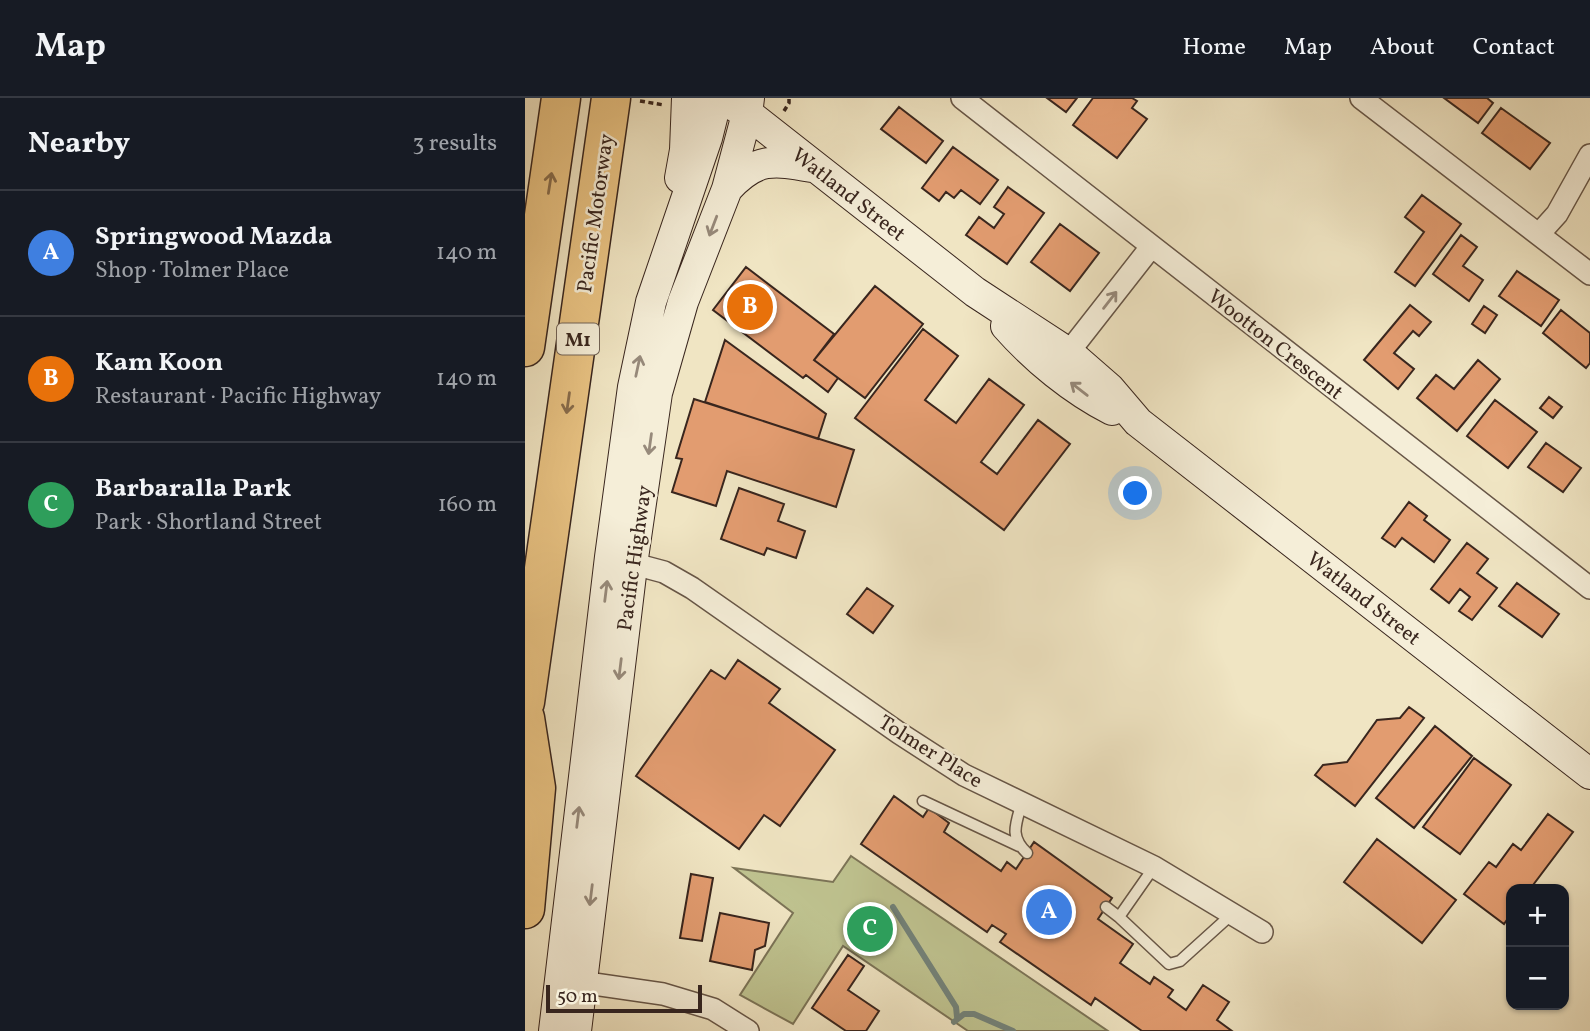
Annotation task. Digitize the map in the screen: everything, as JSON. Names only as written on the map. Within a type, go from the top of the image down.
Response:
[{"type":"highway","name":"M1","points":[[525,347],[561,98]]},
{"type":"highway","name":"Pacific Motorway","points":[[525,702],[611,98]]},
{"type":"highway","points":[[525,718],[536,788],[525,909]]},
{"type":"street","points":[[678,228],[671,211],[683,168],[687,98]]},
{"type":"street","name":"Pacific Highway","points":[[576,1031],[621,561],[633,387],[651,302],[720,98]]},
{"type":"street","name":"Watland Street","points":[[720,98],[748,106],[816,168],[975,292],[1068,353],[1109,388],[1138,422],[1590,774]]},
{"type":"street","name":"Wootton Crescent","points":[[962,98],[1590,588]]},
{"type":"street","points":[[1361,98],[1590,274]]},
{"type":"street","name":"Pacific Highway","points":[[554,1031],[621,561],[657,393],[683,302],[727,189],[748,106]]},
{"type":"street","points":[[1539,234],[1557,214],[1590,155]]},
{"type":"street","points":[[727,189],[740,175],[762,164],[776,161],[816,168]]},
{"type":"street","points":[[1068,353],[1151,247]]},
{"type":"street","name":"Watland Street","points":[[975,292],[1025,348],[1093,400],[1138,422]]},
{"type":"street","name":"Tolmer Place","points":[[621,561],[664,572],[692,588],[964,775],[1154,867],[1262,932]]},
{"type":"street","points":[[580,982],[663,994],[713,1009],[748,1031]]},
{"type":"lane","points":[[923,801],[1023,849],[1014,832],[1023,803]]},
{"type":"lane","points":[[1119,917],[1154,867]]},
{"type":"lane","points":[[1106,907],[1169,964],[1180,961],[1232,914]]},
{"type":"green space","points":[[851,856],[1108,1031],[968,1031],[843,946],[793,1024],[740,995],[793,913],[734,868],[833,882]]},
{"type":"building","points":[[1047,98],[1077,98],[1066,112]]},
{"type":"building","points":[[1093,98],[1132,98],[1137,101],[1132,108],[1147,119],[1117,158],[1073,125]]},
{"type":"building","points":[[1444,98],[1487,98],[1493,103],[1478,123]]},
{"type":"building","points":[[899,107],[943,141],[926,163],[881,129]]},
{"type":"building","points":[[1501,108],[1550,143],[1530,169],[1482,133]]},
{"type":"building","points":[[953,147],[998,180],[980,204],[961,190],[954,198],[946,192],[939,201],[922,188]]},
{"type":"building","points":[[1008,187],[1044,213],[1007,264],[966,235],[979,217],[994,228],[1004,214],[994,207]]},
{"type":"building","points":[[1422,195],[1461,224],[1415,286],[1395,272],[1424,232],[1405,217]]},
{"type":"building","points":[[1060,224],[1099,253],[1070,291],[1031,262]]},
{"type":"building","points":[[1461,235],[1477,247],[1463,266],[1483,280],[1469,301],[1433,274]]},
{"type":"building","points":[[746,267],[834,334],[814,360],[838,378],[828,392],[806,375],[803,378],[713,310]]},
{"type":"building","points":[[1517,271],[1559,300],[1541,326],[1499,296]]},
{"type":"building","points":[[875,286],[923,324],[865,398],[814,360]]},
{"type":"building","points":[[1410,305],[1431,322],[1419,336],[1413,331],[1394,353],[1414,369],[1398,389],[1364,360]]},
{"type":"building","points":[[1484,306],[1497,315],[1485,333],[1472,324]]},
{"type":"building","points":[[1561,310],[1590,333],[1590,363],[1586,368],[1543,333]]},
{"type":"building","points":[[923,329],[958,356],[925,400],[956,423],[989,379],[1024,405],[981,462],[997,474],[1038,420],[1070,444],[1004,530],[855,418]]},
{"type":"building","points":[[725,340],[826,414],[818,439],[705,402]]},
{"type":"building","points":[[1478,360],[1500,379],[1457,431],[1417,398],[1436,375],[1454,389]]},
{"type":"building","points":[[1549,397],[1562,407],[1553,418],[1540,408]]},
{"type":"building","points":[[694,399],[854,450],[836,507],[727,471],[716,506],[672,492],[682,459],[676,458]]},
{"type":"building","points":[[1495,400],[1537,432],[1508,468],[1467,436]]},
{"type":"building","points":[[1546,443],[1581,468],[1563,492],[1528,467]]},
{"type":"building","points":[[739,488],[784,504],[778,521],[805,531],[796,558],[767,548],[764,555],[721,539]]},
{"type":"building","points":[[1409,502],[1427,516],[1424,520],[1450,540],[1434,562],[1402,538],[1395,547],[1382,538]]},
{"type":"building","points":[[1467,543],[1488,559],[1477,573],[1497,588],[1472,620],[1459,611],[1470,597],[1460,589],[1449,603],[1431,589]]},
{"type":"building","points":[[1517,583],[1559,614],[1542,637],[1499,606]]},
{"type":"building","points":[[867,588],[893,606],[873,633],[847,614]]},
{"type":"building","points":[[738,660],[780,689],[769,703],[835,750],[780,826],[764,815],[739,849],[636,776],[711,670],[725,679]]},
{"type":"building","points":[[1409,707],[1424,718],[1355,806],[1315,775],[1323,765],[1347,762],[1377,720],[1400,718]]},
{"type":"building","points":[[1435,726],[1472,756],[1414,828],[1376,798]]},
{"type":"building","points":[[1474,758],[1511,785],[1460,854],[1423,827]]},
{"type":"building","points":[[894,796],[923,817],[929,808],[949,823],[944,832],[1001,871],[1007,862],[1016,869],[1034,842],[1112,898],[1098,919],[1133,944],[1120,963],[1150,984],[1154,977],[1173,990],[1168,997],[1186,1010],[1203,985],[1229,1002],[1217,1020],[1232,1031],[1142,1031],[1095,998],[1091,1005],[1000,942],[1006,934],[992,925],[987,932],[861,844]]},
{"type":"building","points":[[1548,814],[1573,832],[1534,884],[1506,884],[1504,924],[1464,894],[1489,862],[1496,867],[1513,844],[1521,850]]},
{"type":"building","points":[[1377,839],[1456,900],[1422,943],[1344,882]]},
{"type":"building","points":[[691,874],[713,878],[702,941],[680,938]]},
{"type":"building","points":[[720,913],[769,923],[765,946],[755,950],[752,970],[710,961]]},
{"type":"building","points":[[848,955],[864,966],[848,990],[879,1011],[866,1031],[846,1031],[812,1008]]},
{"type":"waterway","points":[[893,907],[956,1007],[957,1017]]},
{"type":"waterway","points":[[954,1022],[964,1014],[974,1014],[1013,1031]]},
{"type":"place","name":"Kam Koon","points":[[750,307]]},
{"type":"place","name":"Springwood Mazda","points":[[1049,912]]},
{"type":"place","name":"Barbaralla Park","points":[[870,929]]}]
